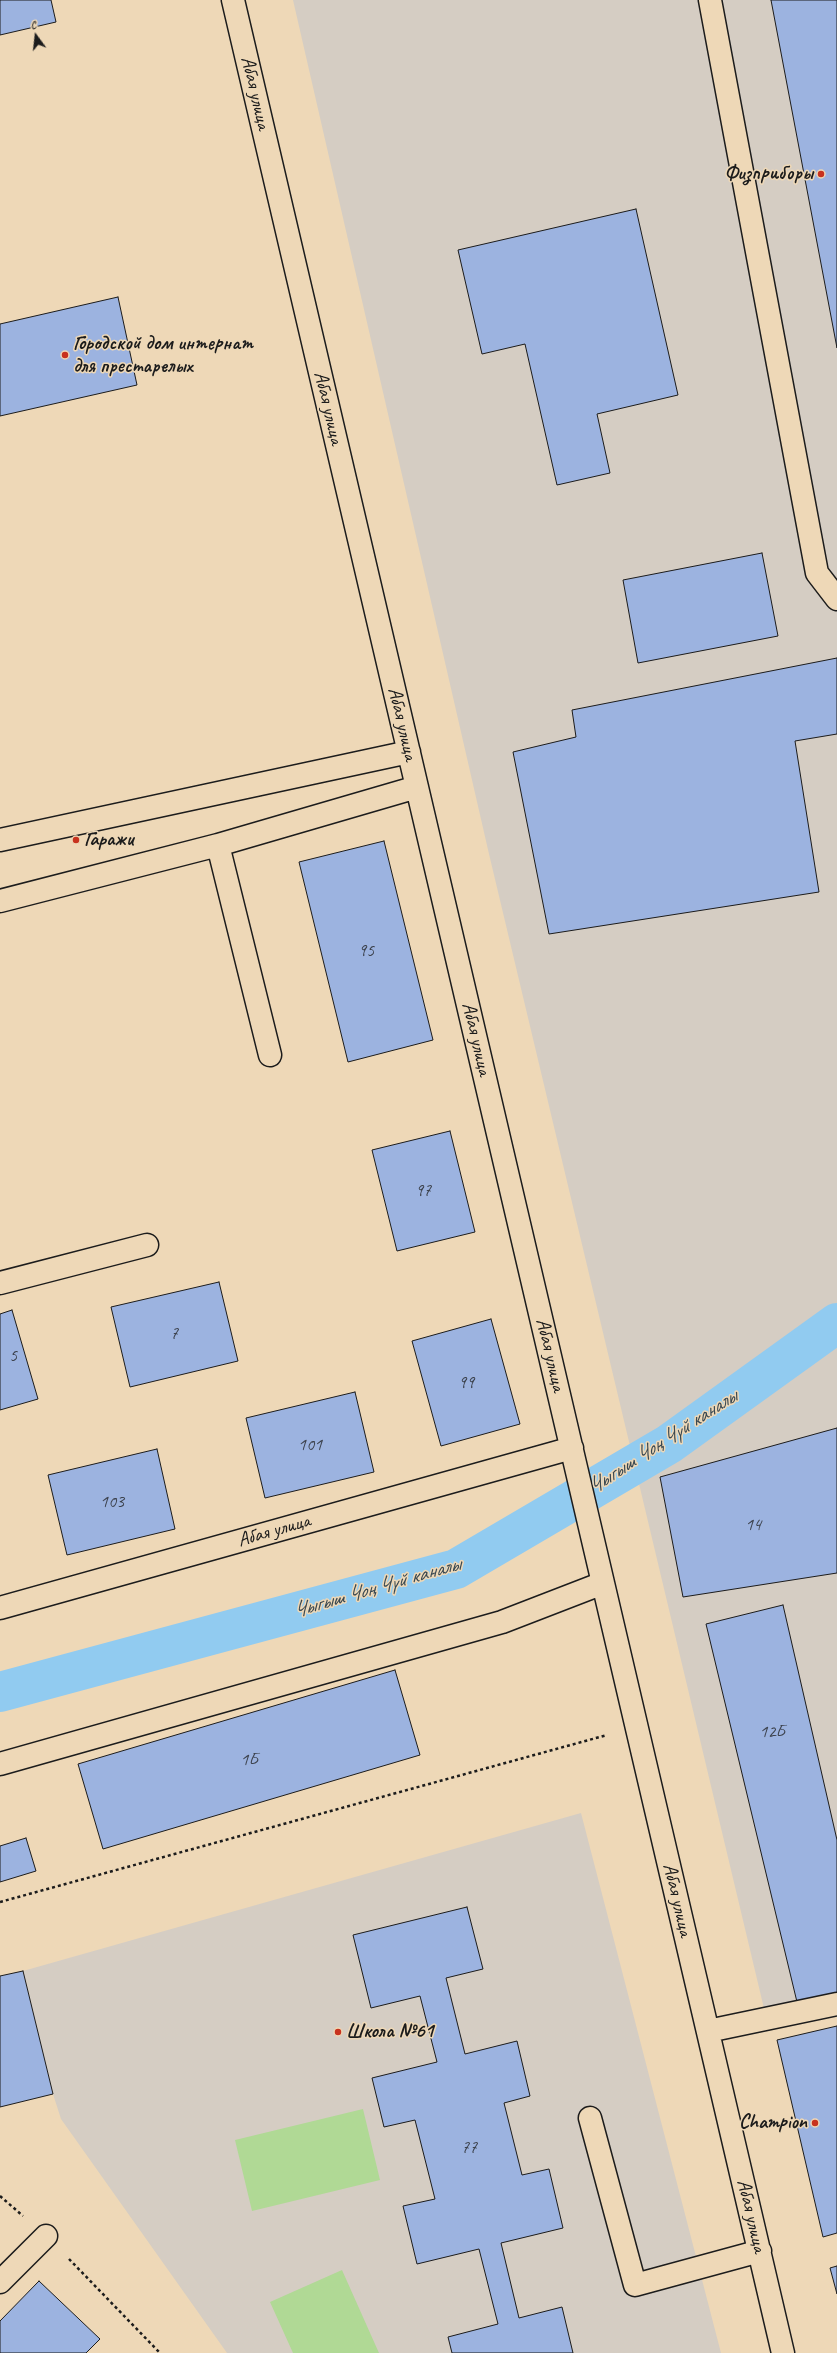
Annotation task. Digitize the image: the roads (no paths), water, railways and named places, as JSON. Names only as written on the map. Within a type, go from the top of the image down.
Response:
[{"type":"street","name":"Абая улица","points":[[233,0],[636,1727],[784,2353]]},
{"type":"street","points":[[710,0],[817,573],[837,599]]},
{"type":"street","points":[[0,840],[409,752]]},
{"type":"street","points":[[0,901],[218,845],[417,787]]},
{"type":"street","points":[[218,845],[270,1056]]},
{"type":"street","points":[[0,1283],[147,1245]]},
{"type":"street","name":"Абая улица","points":[[0,1608],[572,1448]]},
{"type":"street","points":[[0,1764],[502,1622],[603,1583]]},
{"type":"street","points":[[708,2031],[837,2004]]},
{"type":"street","points":[[590,2118],[635,2285],[760,2251]]},
{"type":"street","points":[[0,2282],[46,2236]]},
{"type":"waterway","name":"Чыгыш Чоң Чүй каналы","points":[[0,1692],[456,1569],[669,1444],[837,1323]]},
{"type":"place","name":"Физприборы","points":[[821,174]]},
{"type":"place","name":"Городской дом интернат для престарелых","points":[[65,355]]},
{"type":"place","name":"Гаражи","points":[[76,840]]},
{"type":"place","name":"Школа №61","points":[[338,2032]]},
{"type":"place","name":"Champion","points":[[815,2123]]}]
